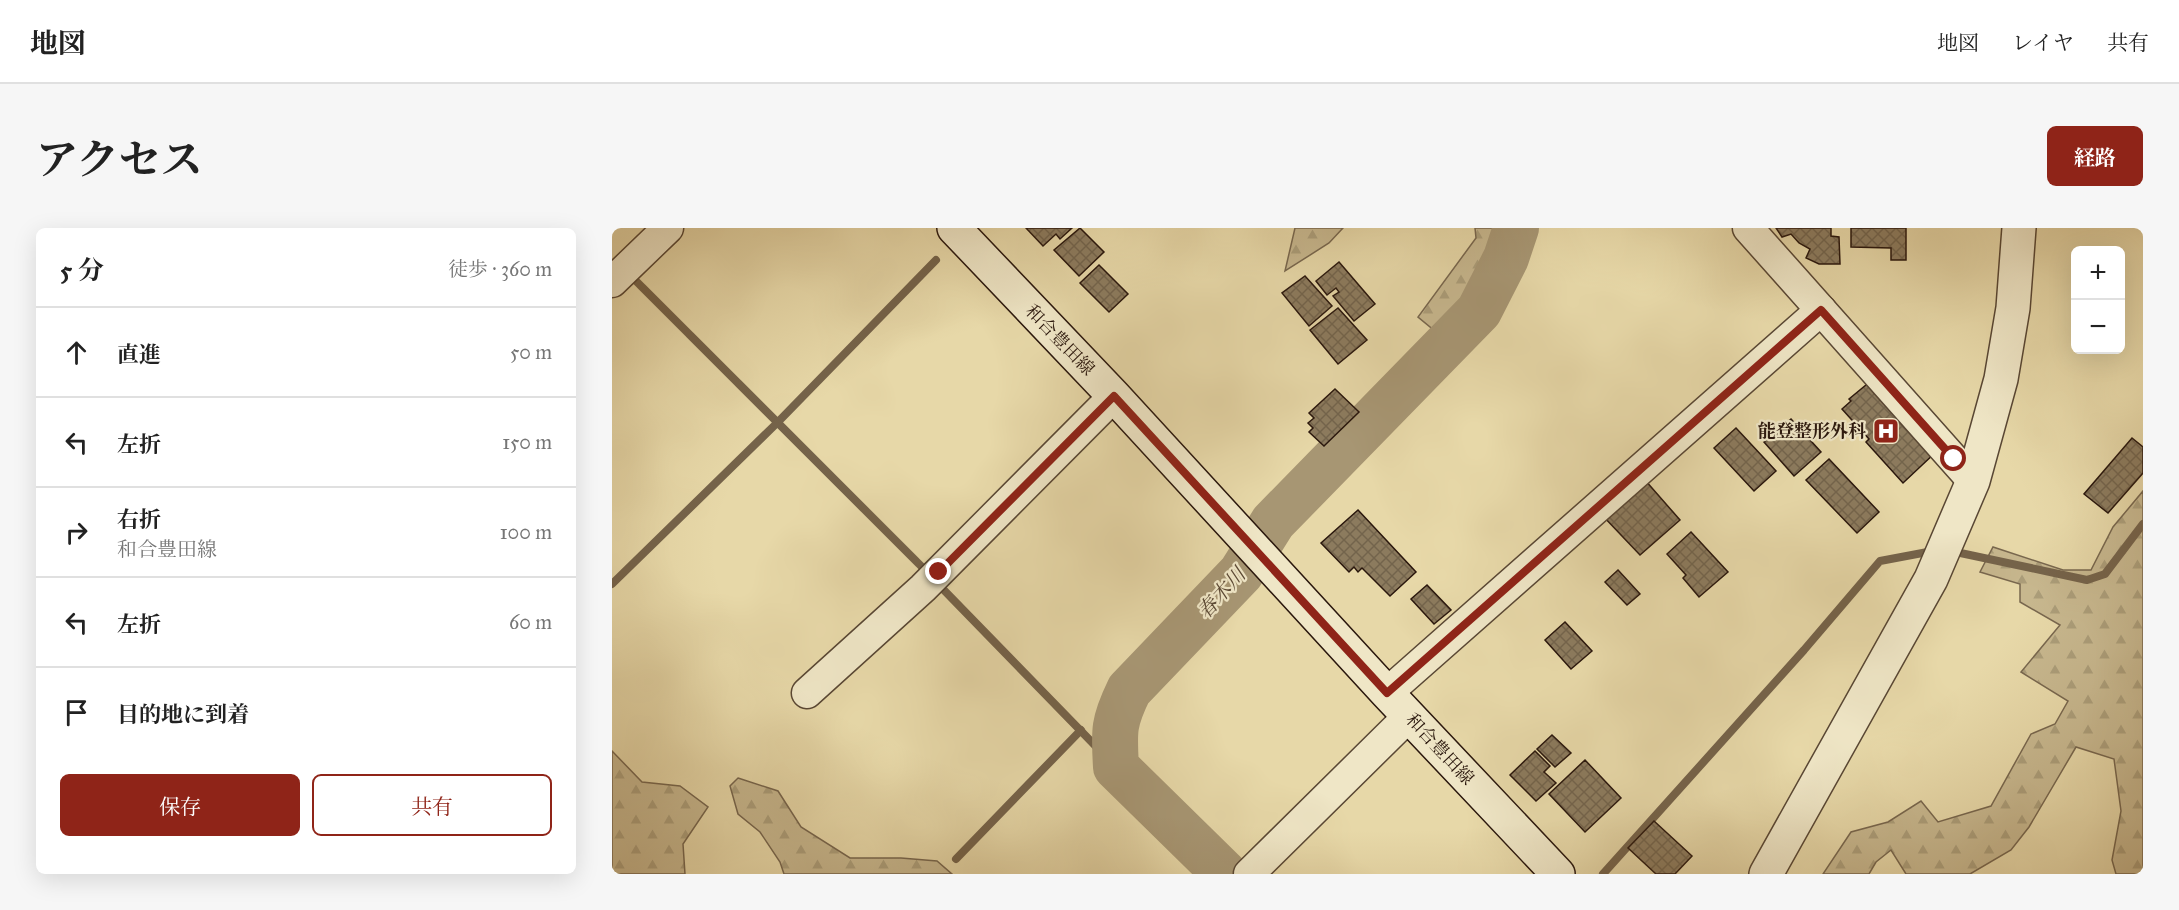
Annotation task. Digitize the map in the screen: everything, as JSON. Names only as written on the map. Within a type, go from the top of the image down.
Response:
[{"type":"main road","name":"和合豊田線","points":[[954,228],[1114,396],[1254,550],[1558,874]]},
{"type":"main road","points":[[1766,874],[1931,579],[1973,481],[2001,379],[2013,308],[2019,228]]},
{"type":"street","points":[[612,282],[668,228]]},
{"type":"street","points":[[1748,228],[1973,481]]},
{"type":"street","points":[[1249,874],[1398,705],[1821,310]]},
{"type":"street","points":[[807,693],[931,580],[1114,396]]},
{"type":"green space","points":[[1295,228],[1343,228],[1329,243],[1285,271]]},
{"type":"green space","points":[[1475,228],[1509,228],[1473,307],[1441,336],[1418,317],[1476,238]]},
{"type":"green space","points":[[2143,491],[2143,874],[2116,874],[2112,860],[2121,811],[2114,759],[2076,747],[2029,827],[2011,850],[1970,874],[1906,874],[1891,850],[1876,862],[1869,874],[1823,874],[1851,832],[1888,822],[1921,801],[1938,822],[1991,806],[2031,734],[2055,724],[2068,701],[2021,672],[2060,625],[2020,602],[2020,584],[1980,572],[1993,547],[2063,570],[2091,570],[2113,527]]},
{"type":"green space","points":[[612,751],[642,782],[680,786],[708,807],[683,844],[685,874],[612,874]]},
{"type":"green space","points":[[738,778],[778,791],[801,827],[850,858],[937,861],[952,874],[784,874],[780,862],[760,832],[738,814],[730,786]]},
{"type":"building","points":[[1026,228],[1072,228],[1060,239],[1056,234],[1043,246]]},
{"type":"building","points":[[1080,228],[1104,252],[1079,276],[1054,250]]},
{"type":"building","points":[[1776,228],[1831,228],[1831,236],[1839,237],[1840,264],[1819,264],[1806,258],[1810,249],[1799,243],[1791,234],[1782,237]]},
{"type":"building","points":[[1851,228],[1906,228],[1906,260],[1891,260],[1891,248],[1851,247]]},
{"type":"building","points":[[1339,262],[1375,304],[1354,321],[1333,296],[1339,292],[1336,288],[1327,295],[1316,281]]},
{"type":"building","points":[[1099,265],[1128,294],[1109,312],[1080,283]]},
{"type":"building","points":[[1305,276],[1332,306],[1309,326],[1282,293]]},
{"type":"building","points":[[1338,308],[1367,340],[1338,364],[1310,330]]},
{"type":"building","points":[[1872,380],[1937,451],[1903,483],[1866,442],[1869,439],[1842,409],[1851,401],[1849,399]]},
{"type":"building","points":[[1335,389],[1359,412],[1324,446],[1309,432],[1313,428],[1308,423],[1314,418],[1309,413]]},
{"type":"building","points":[[1791,419],[1821,452],[1794,476],[1764,442]]},
{"type":"building","points":[[1736,428],[1776,471],[1754,491],[1714,448]]},
{"type":"building","points":[[2132,438],[2143,447],[2143,473],[2108,513],[2084,494]]},
{"type":"building","points":[[1829,459],[1879,512],[1857,533],[1806,480]]},
{"type":"building","points":[[1645,480],[1680,520],[1640,555],[1603,516]]},
{"type":"building","points":[[1358,510],[1416,572],[1390,596],[1362,568],[1358,572],[1354,567],[1349,572],[1321,543]]},
{"type":"building","points":[[1691,532],[1728,572],[1699,597],[1683,578],[1686,575],[1667,554]]},
{"type":"building","points":[[1618,570],[1640,594],[1627,605],[1605,582]]},
{"type":"building","points":[[1427,585],[1451,610],[1434,624],[1411,599]]},
{"type":"building","points":[[1565,622],[1592,651],[1571,669],[1545,640]]},
{"type":"building","points":[[1552,735],[1571,753],[1555,767],[1537,749]]},
{"type":"building","points":[[1535,751],[1550,766],[1544,772],[1556,783],[1536,801],[1510,775]]},
{"type":"building","points":[[1585,760],[1621,798],[1585,832],[1549,794]]},
{"type":"building","points":[[1654,821],[1692,856],[1675,874],[1656,874],[1628,848]]},
{"type":"waterway","name":"春木川","points":[[1225,874],[1116,767],[1116,727],[1124,701],[1129,690],[1241,573],[1273,522],[1479,311],[1506,258],[1516,228]]},
{"type":"waterway","points":[[612,584],[777,423],[936,260]]},
{"type":"waterway","points":[[630,275],[929,574]]},
{"type":"waterway","points":[[1951,551],[2087,580],[2105,574],[2143,524]]},
{"type":"waterway","points":[[1603,874],[1804,650],[1880,561],[1933,551]]},
{"type":"waterway","points":[[937,583],[1116,767]]},
{"type":"waterway","points":[[956,859],[1081,730]]},
{"type":"place","name":"能登整形外科","points":[[1886,431]]},
{"type":"route","points":[[939,572],[1114,396],[1387,693],[1821,310],[1954,459]]}]
